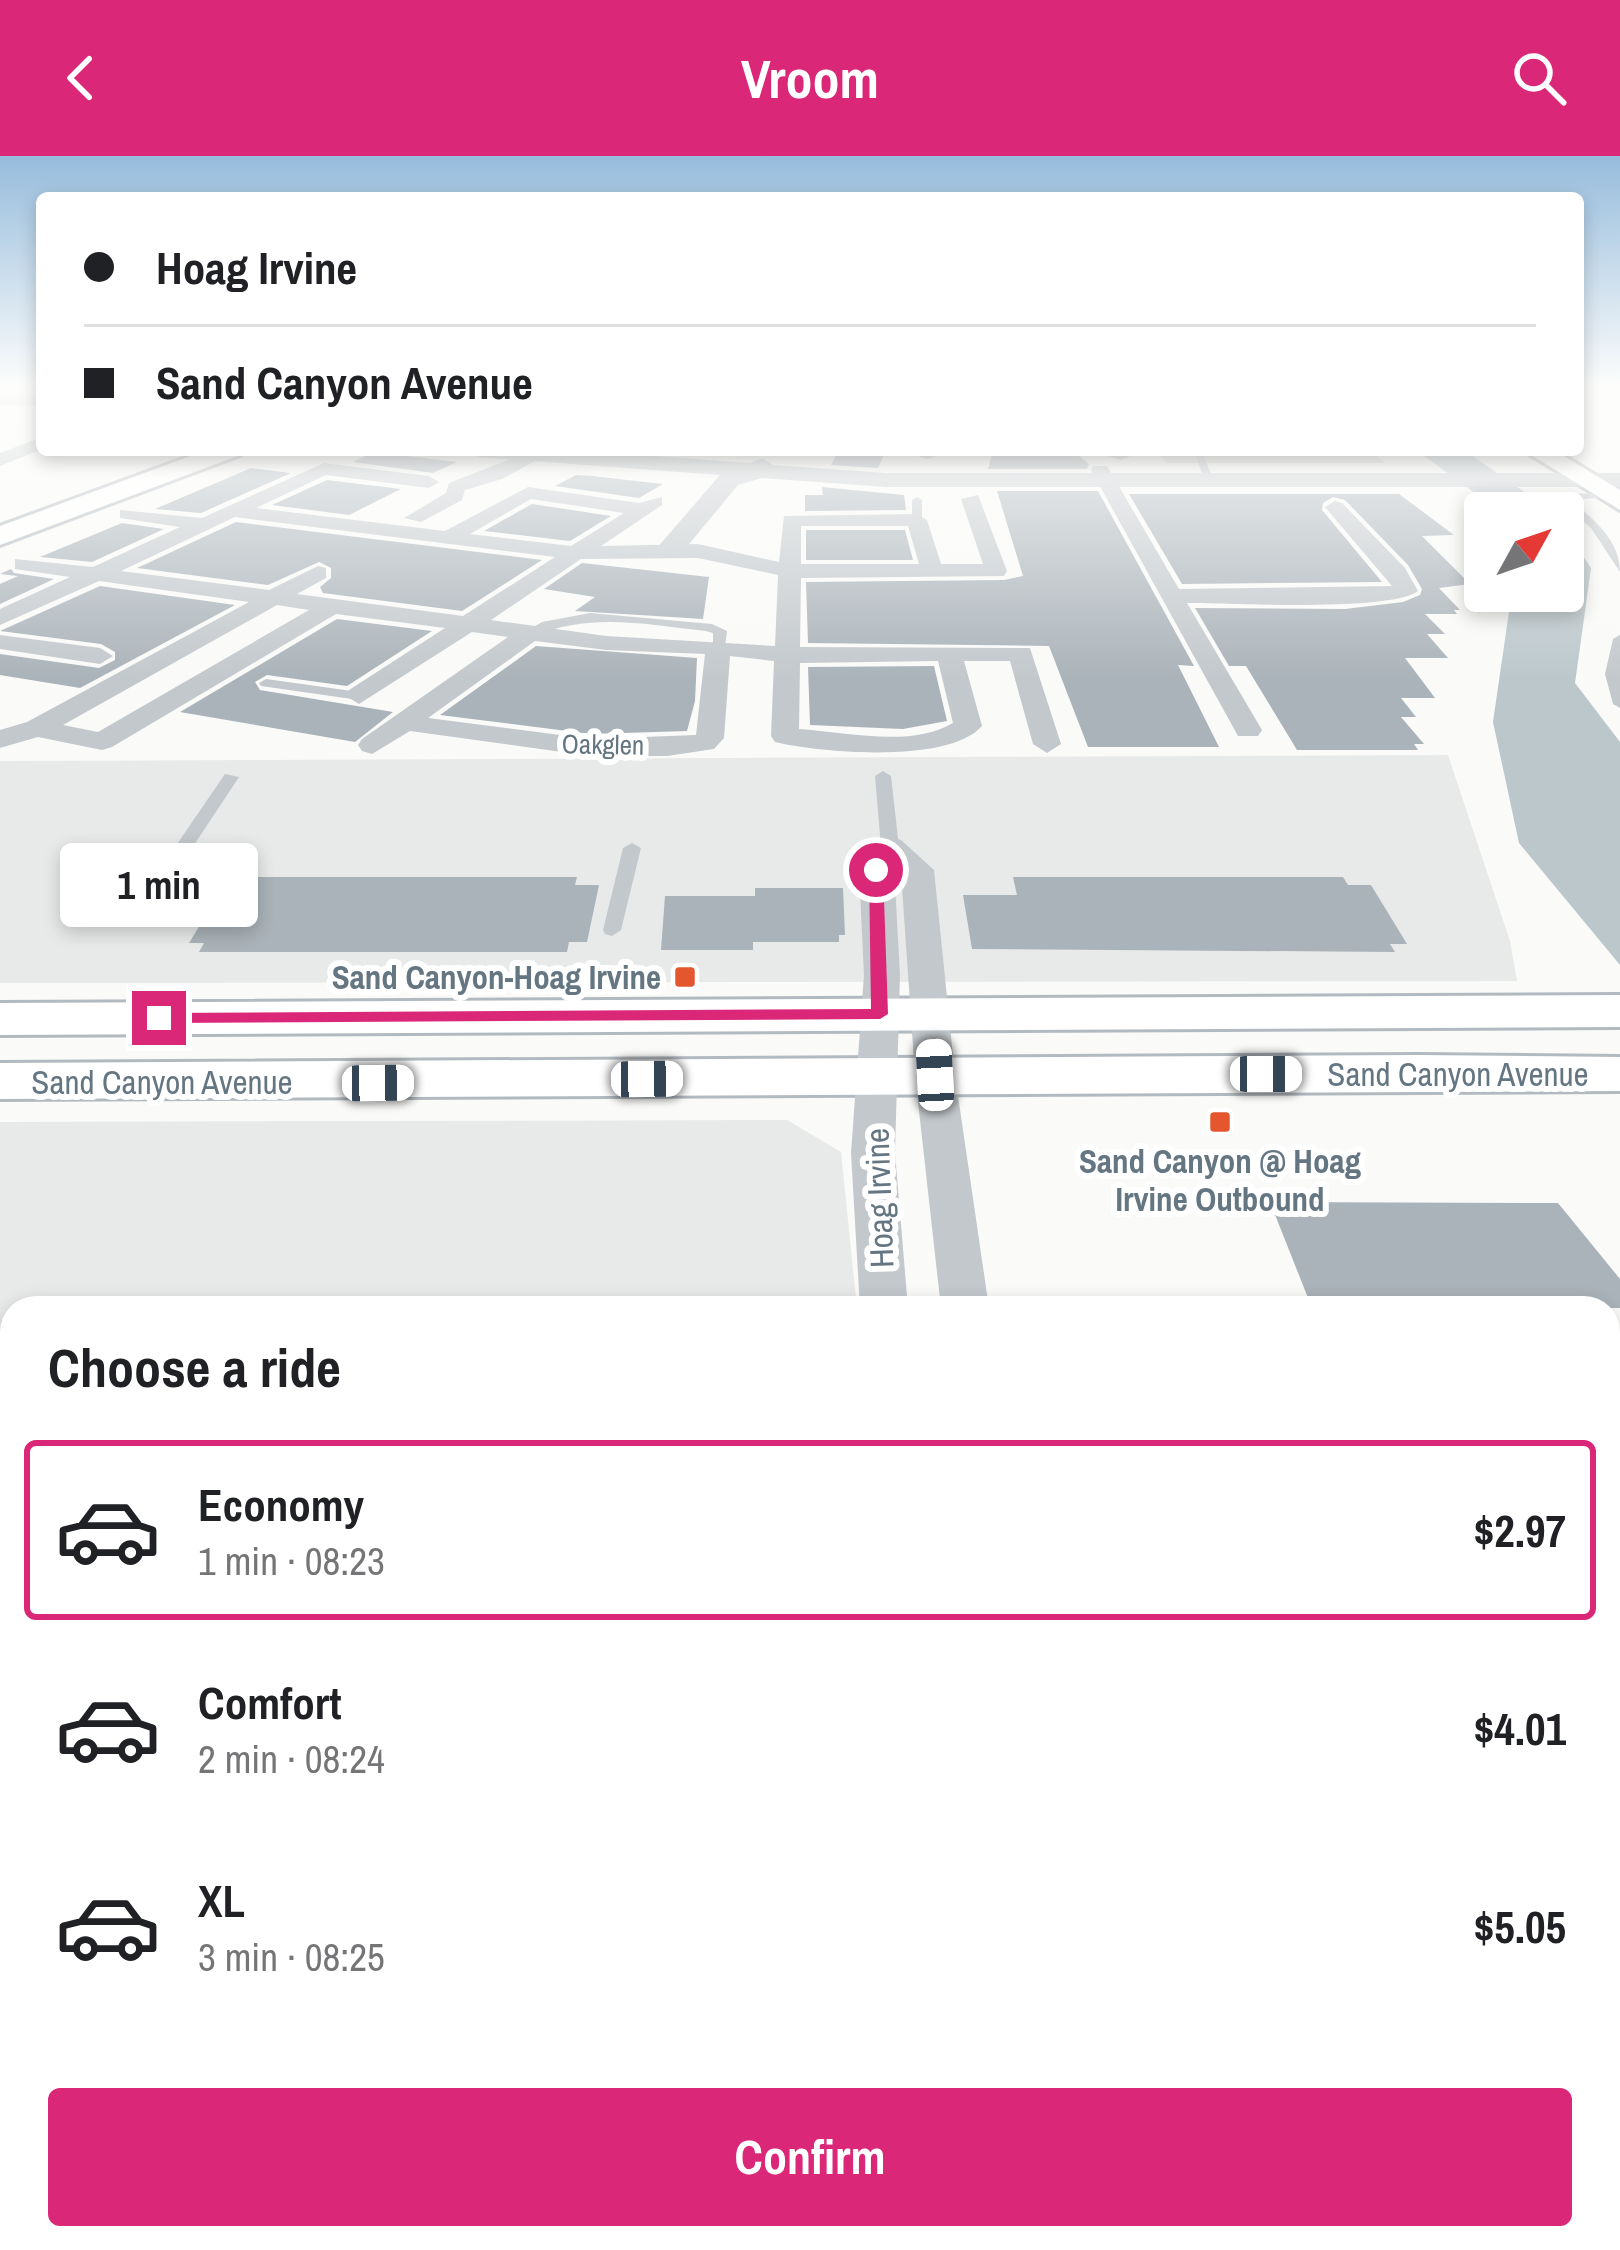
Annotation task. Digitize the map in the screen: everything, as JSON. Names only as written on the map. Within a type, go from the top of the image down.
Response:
[{"type":"main road","points":[[0,516],[91,484]]},
{"type":"main road","points":[[0,536],[140,484]]},
{"type":"main road","name":"Sand Canyon Avenue","points":[[0,1018],[1616,1011]]},
{"type":"main road","name":"Sand Canyon Avenue","points":[[0,1082],[1620,1074]]},
{"type":"street","points":[[0,618],[291,484]]},
{"type":"street","points":[[346,524],[426,484]]},
{"type":"street","points":[[365,549],[460,496],[494,491],[497,484]]},
{"type":"street","points":[[684,550],[701,514],[726,484]]},
{"type":"street","points":[[684,550],[731,517],[758,484]]},
{"type":"street","points":[[1110,484],[1248,730]]},
{"type":"street","points":[[359,696],[648,505],[528,493],[448,538]]},
{"type":"street","points":[[173,498],[572,553],[684,550],[789,571],[996,571]]},
{"type":"street","points":[[971,499],[1002,598]]},
{"type":"street","points":[[1171,596],[1376,595],[1408,590],[1394,568],[1335,507]]},
{"type":"street","points":[[932,570],[917,510],[791,520],[785,736],[921,742],[955,738],[968,726],[949,655]]},
{"type":"street","points":[[128,514],[203,524]]},
{"type":"street","points":[[701,514],[731,517]]},
{"type":"street","points":[[23,564],[606,643],[718,646],[790,655],[1021,653]]},
{"type":"street","points":[[0,739],[37,728],[318,574]]},
{"type":"street","points":[[108,599],[145,581]]},
{"type":"street","points":[[37,728],[102,741],[328,608]]},
{"type":"street","points":[[1013,623],[1047,744]]},
{"type":"street","points":[[4,645],[52,625]]},
{"type":"street","points":[[372,745],[530,633]]},
{"type":"street","points":[[4,645],[100,656]]},
{"type":"street","name":"Oakglen","points":[[404,722],[549,743],[704,743],[710,738],[718,646]]},
{"type":"street","name":"Hoag Irvine","points":[[890,847],[876,870],[905,1014],[935,1075],[963,1296]]},
{"type":"street","name":"Hoag Irvine","points":[[883,1296],[873,1154],[879,1076],[905,1014]]},
{"type":"lane","points":[[1594,484],[1568,504],[1594,526],[1620,568]]},
{"type":"lane","points":[[1620,639],[1612,674],[1620,704]]},
{"type":"lane","points":[[266,683],[359,696]]},
{"type":"lane","points":[[883,776],[890,847]]},
{"type":"lane","points":[[182,850],[231,777]]},
{"type":"lane","points":[[612,930],[632,848]]},
{"type":"shaded area","points":[[1462,484],[1513,484],[1525,492],[1473,492]]},
{"type":"shaded area","points":[[1584,557],[1591,568],[1575,683],[1620,742],[1620,965],[1519,843],[1493,722],[1509,612],[1584,612]]},
{"type":"shaded area","points":[[1448,755],[1510,941],[1517,981],[0,983],[0,761]]},
{"type":"shaded area","points":[[787,1120],[841,1152],[856,1296],[0,1296],[0,1122]]},
{"type":"building","points":[[214,484],[267,484],[201,513],[155,509]]},
{"type":"building","points":[[319,484],[401,489],[349,515],[272,505]]},
{"type":"building","points":[[559,484],[663,484],[639,498],[555,486]]},
{"type":"building","points":[[822,487],[904,495],[906,510],[805,511],[805,495],[823,495]]},
{"type":"building","points":[[997,491],[1098,491],[1194,666],[1178,665],[1219,747],[1088,747],[1049,646],[808,643],[806,582],[1023,576]]},
{"type":"building","points":[[1129,494],[1399,494],[1454,535],[1422,536],[1464,578],[1464,585],[1439,588],[1460,610],[1454,610],[1457,614],[1425,614],[1445,634],[1427,634],[1448,658],[1405,658],[1435,698],[1401,698],[1416,717],[1401,717],[1424,744],[1414,744],[1418,750],[1297,750],[1246,666],[1229,666],[1195,608],[1345,609],[1403,602],[1420,595],[1422,589],[1408,565],[1345,500],[1333,497],[1323,503],[1322,510],[1382,582],[1182,584]]},
{"type":"building","points":[[532,504],[611,516],[570,541],[484,531]]},
{"type":"building","points":[[236,522],[542,560],[462,611],[323,593],[320,587],[331,578],[331,568],[319,562],[268,585],[137,568]]},
{"type":"building","points":[[122,523],[164,529],[92,562],[40,557]]},
{"type":"building","points":[[806,530],[905,530],[913,560],[806,560]]},
{"type":"building","points":[[582,563],[709,577],[703,619],[575,611],[595,597],[544,589]]},
{"type":"building","points":[[11,569],[54,579],[0,604],[0,584],[18,576],[0,574]]},
{"type":"building","points":[[100,586],[235,605],[80,688],[0,675],[0,654],[99,668],[115,660],[115,652],[101,644],[0,631]]},
{"type":"building","points":[[337,619],[432,631],[347,686],[267,675],[255,682],[260,690],[393,712],[355,742],[180,712]]},
{"type":"building","points":[[536,646],[697,658],[695,701],[687,731],[591,734],[440,715]]},
{"type":"building","points":[[934,666],[947,721],[903,729],[810,725],[808,667]]},
{"type":"building","points":[[253,877],[577,877],[575,885],[599,885],[587,942],[569,942],[567,952],[199,952],[204,943],[189,943],[224,886],[249,885]]},
{"type":"building","points":[[1013,877],[1343,877],[1348,885],[1371,885],[1407,944],[1390,944],[1395,952],[972,949],[963,895],[1017,895]]},
{"type":"building","points":[[755,888],[843,888],[845,935],[839,935],[839,942],[753,942],[753,950],[661,950],[665,896],[755,896]]},
{"type":"building","points":[[1270,1202],[1558,1203],[1620,1279],[1620,1296],[1307,1296]]},
{"type":"place","name":"Sand Canyon-Hoag Irvine","points":[[685,977]]},
{"type":"place","name":"Sand Canyon @ Hoag Irvine Outbound","points":[[1220,1122]]},
{"type":"route","points":[[159,1018],[880,1014],[876,870]]}]
